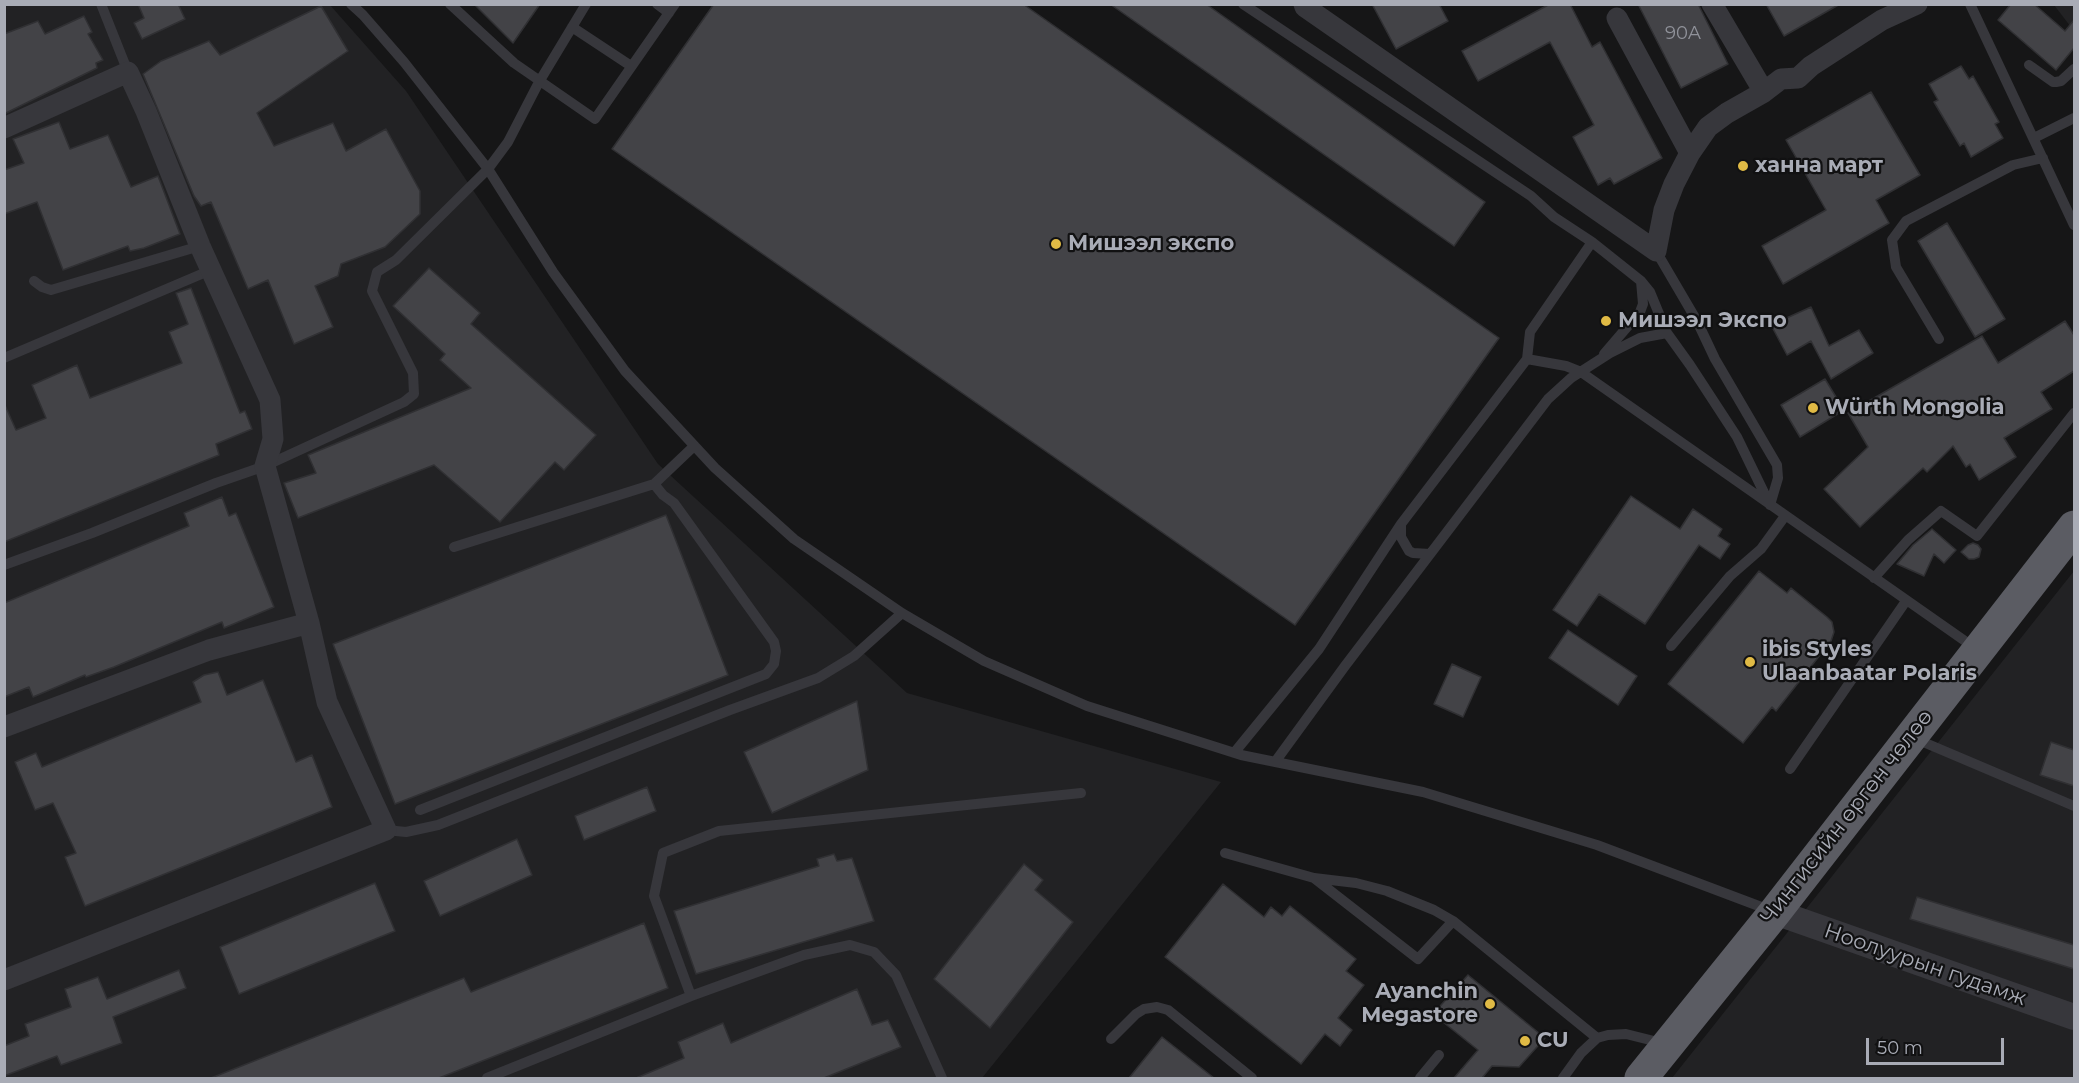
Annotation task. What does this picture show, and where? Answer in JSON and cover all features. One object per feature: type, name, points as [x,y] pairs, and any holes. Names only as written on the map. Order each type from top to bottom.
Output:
[{"type":"highway","name":"Чингисийн өргөн чөлөө","points":[[1641,1078],[1775,912],[2074,527]]},
{"type":"street","points":[[1304,4],[1305,7],[1656,250],[1664,210],[1674,184],[1690,153],[1708,127],[1781,79],[1798,78],[1811,66],[1882,20],[1917,4]]},
{"type":"street","points":[[1712,4],[1764,92]]},
{"type":"street","points":[[1617,18],[1690,153]]},
{"type":"street","points":[[4,128],[128,72],[200,246],[270,400],[273,439],[265,466],[309,622],[327,702],[387,830],[4,980]]},
{"type":"street","points":[[4,727],[209,650],[309,622]]},
{"type":"street","name":"Ноолуурын гудамж","points":[[1775,912],[2074,1017]]},
{"type":"lane","points":[[101,4],[128,72]]},
{"type":"lane","points":[[351,4],[404,62],[489,169],[552,272],[625,371],[716,468],[794,539],[902,613],[984,661],[1087,706],[1234,753],[1423,792],[1597,845],[1775,912]]},
{"type":"lane","points":[[450,4],[514,63],[595,119],[672,9],[657,4]]},
{"type":"lane","points":[[4,565],[265,466],[404,402],[414,394],[413,373],[372,291],[377,272],[396,260],[489,169],[508,142],[539,82],[586,4]]},
{"type":"lane","points":[[1243,4],[1532,196],[1554,217],[1592,242],[1641,281],[1650,292],[1667,333],[1737,437],[1770,505]]},
{"type":"lane","points":[[1970,4],[2074,225]]},
{"type":"lane","points":[[572,27],[631,66]]},
{"type":"lane","points":[[2029,65],[2053,82],[2061,81],[2074,69]]},
{"type":"lane","points":[[2034,138],[2074,118]]},
{"type":"lane","points":[[1939,339],[1896,267],[1892,240],[1906,221],[2013,165],[2043,158]]},
{"type":"lane","points":[[1234,753],[1319,649],[1401,524],[1527,359],[1530,332],[1592,242]]},
{"type":"lane","points":[[34,281],[51,290],[200,246]]},
{"type":"lane","points":[[1656,250],[1692,312],[1715,359],[1777,465],[1778,478],[1770,505]]},
{"type":"lane","points":[[4,358],[211,270]]},
{"type":"lane","points":[[1601,359],[1640,312],[1643,304],[1641,281]]},
{"type":"lane","points":[[1275,762],[1548,399],[1571,378],[1601,359],[1640,338],[1667,333]]},
{"type":"lane","points":[[1527,359],[1566,366],[1581,372],[1977,650]]},
{"type":"lane","points":[[1874,578],[1908,540],[1941,511],[1977,536],[2074,413]]},
{"type":"lane","points":[[454,547],[654,484],[694,446]]},
{"type":"lane","points":[[420,810],[766,674],[774,664],[776,651],[774,642],[674,503],[654,484]]},
{"type":"lane","points":[[1671,646],[1730,576],[1761,549],[1785,516]]},
{"type":"lane","points":[[1401,524],[1401,537],[1409,551],[1430,554]]},
{"type":"lane","points":[[1790,769],[1906,601]]},
{"type":"lane","points":[[387,830],[406,832],[438,825],[818,678],[854,656],[902,613]]},
{"type":"lane","points":[[1910,737],[2074,806]]},
{"type":"lane","points":[[692,996],[654,896],[663,854],[719,831],[1081,794]]},
{"type":"lane","points":[[1225,853],[1314,878],[1356,882],[1387,891],[1434,910],[1453,921],[1597,1038]]},
{"type":"lane","points":[[1314,878],[1418,959],[1453,921]]},
{"type":"lane","points":[[487,1078],[692,996],[804,955],[850,945],[874,952],[896,975],[942,1078]]},
{"type":"lane","points":[[1111,1039],[1136,1014],[1156,1007],[1168,1010],[1252,1078]]},
{"type":"lane","points":[[1563,1078],[1581,1053],[1597,1038],[1626,1034],[1667,1044]]},
{"type":"lane","points":[[1420,1078],[1439,1056]]},
{"type":"shaded area","points":[[5,5],[330,5],[406,91],[658,464],[907,693],[1221,782],[982,1078],[5,1078]]},
{"type":"shaded area","points":[[2054,5],[2074,5],[2074,31]]},
{"type":"shaded area","points":[[2074,571],[2074,1078],[1672,1078]]},
{"type":"building","points":[[138,4],[178,4],[185,19],[142,39],[134,23],[144,18]]},
{"type":"building","points":[[474,4],[540,4],[513,43]]},
{"type":"building","name":"Мишээл экспо","points":[[714,4],[1023,4],[1499,338],[1295,625],[612,149]]},
{"type":"building","points":[[1110,4],[1206,4],[1485,202],[1454,246]]},
{"type":"building","points":[[1372,4],[1439,4],[1448,21],[1396,49]]},
{"type":"building","points":[[1550,4],[1570,4],[1592,47],[1600,42],[1662,158],[1614,184],[1610,178],[1598,185],[1573,137],[1594,125],[1550,42],[1478,81],[1462,51]]},
{"type":"building","points":[[1638,4],[1698,4],[1728,64],[1681,88]]},
{"type":"building","points":[[1766,4],[1840,4],[1784,36]]},
{"type":"building","points":[[2011,4],[2034,4],[2065,31],[2074,20],[2074,48],[2056,70],[1998,20]]},
{"type":"building","points":[[321,6],[348,51],[257,113],[274,146],[333,123],[346,151],[386,129],[420,191],[420,214],[385,247],[341,264],[338,276],[315,286],[333,327],[294,344],[268,280],[248,289],[211,202],[201,206],[194,196],[143,74],[161,61],[209,41],[220,55]]},
{"type":"building","points":[[84,16],[92,32],[88,34],[103,60],[96,63],[97,68],[4,114],[4,34],[38,21],[45,34]]},
{"type":"building","points":[[1961,66],[1969,79],[1973,76],[1999,122],[1995,124],[2003,138],[1971,157],[1964,143],[1960,146],[1934,102],[1938,100],[1929,84]]},
{"type":"building","points":[[1871,92],[1920,175],[1876,200],[1889,223],[1783,284],[1762,246],[1826,210],[1786,140]]},
{"type":"building","points":[[59,122],[70,149],[108,135],[131,187],[158,176],[180,234],[144,248],[130,251],[128,246],[63,270],[37,202],[4,214],[4,170],[24,163],[13,139]]},
{"type":"building","points":[[1947,223],[2005,319],[1975,337],[1918,241]]},
{"type":"building","points":[[429,268],[480,313],[471,324],[596,435],[564,470],[555,462],[500,522],[434,465],[298,518],[284,483],[316,473],[308,455],[471,388],[440,360],[445,354],[393,306]]},
{"type":"building","points":[[191,288],[240,413],[245,411],[252,429],[216,444],[219,455],[4,542],[4,403],[16,430],[46,418],[32,385],[77,365],[90,398],[182,363],[169,332],[188,324],[176,293]]},
{"type":"building","points":[[1811,307],[1829,346],[1859,330],[1873,353],[1831,379],[1811,341],[1787,355],[1771,325]]},
{"type":"building","points":[[2065,321],[2074,335],[2074,371],[2041,392],[2052,409],[2004,438],[2016,457],[1979,480],[1970,464],[1966,467],[1953,446],[1927,472],[1923,468],[1860,527],[1824,489],[1868,447],[1848,413],[1982,336],[1998,363]]},
{"type":"building","name":"Würth Mongolia","points":[[1825,379],[1844,410],[1800,437],[1781,405]]},
{"type":"building","points":[[1631,496],[1680,529],[1693,509],[1722,529],[1718,536],[1730,544],[1720,559],[1699,545],[1645,624],[1599,594],[1577,626],[1553,610]]},
{"type":"building","points":[[222,497],[229,516],[236,513],[274,607],[224,628],[222,622],[114,667],[86,677],[85,675],[33,697],[29,687],[4,697],[4,603],[189,526],[184,513]]},
{"type":"building","points":[[666,515],[728,675],[395,804],[333,644]]},
{"type":"building","points":[[1932,529],[1956,550],[1944,563],[1934,554],[1924,576],[1897,564],[1913,545]]},
{"type":"building","points":[[1973,543],[1981,549],[1979,557],[1969,559],[1961,552]]},
{"type":"building","name":"ibis Styles Ulaanbaatar Polaris","points":[[1759,571],[1787,593],[1791,588],[1827,617],[1832,622],[1834,632],[1831,641],[1776,711],[1772,707],[1743,743],[1668,684]]},
{"type":"building","points":[[1568,630],[1637,676],[1618,705],[1549,658]]},
{"type":"building","points":[[1452,664],[1481,677],[1463,717],[1434,704]]},
{"type":"building","points":[[218,672],[227,695],[263,680],[296,762],[312,755],[332,807],[85,906],[65,857],[76,853],[53,803],[35,810],[15,762],[36,753],[42,767],[201,702],[193,682],[204,675]]},
{"type":"building","points":[[857,701],[868,770],[772,813],[744,752]]},
{"type":"building","points":[[2051,742],[2074,750],[2074,786],[2040,775]]},
{"type":"building","points":[[647,787],[656,811],[584,840],[575,816]]},
{"type":"building","points":[[517,839],[532,875],[440,916],[424,881]]},
{"type":"building","points":[[834,854],[837,861],[852,858],[874,921],[696,974],[674,911],[819,866],[817,859]]},
{"type":"building","points":[[1024,864],[1043,880],[1035,890],[1073,922],[990,1028],[934,979]]},
{"type":"building","points":[[375,883],[395,931],[239,994],[220,947]]},
{"type":"building","points":[[1223,884],[1264,917],[1271,907],[1282,916],[1290,906],[1356,959],[1346,971],[1364,985],[1338,1018],[1352,1030],[1340,1046],[1325,1034],[1301,1064],[1165,957]]},
{"type":"building","points":[[1917,897],[2074,945],[2074,969],[1910,919]]},
{"type":"building","points":[[644,923],[668,988],[439,1078],[211,1078],[464,978],[471,992]]},
{"type":"building","points":[[179,970],[186,988],[113,1017],[122,1043],[61,1065],[57,1056],[4,1076],[4,1046],[29,1036],[25,1024],[71,1007],[65,989],[98,977],[107,999]]},
{"type":"building","points":[[1468,975],[1545,1038],[1519,1067],[1492,1066],[1482,1078],[1454,1078],[1478,1050],[1433,1014]]},
{"type":"building","points":[[857,989],[872,1025],[888,1020],[901,1047],[824,1078],[636,1078],[684,1058],[678,1042],[723,1023],[731,1043]]},
{"type":"building","points":[[1162,1037],[1214,1078],[1129,1078]]},
{"type":"place","name":"ханна март","points":[[1743,166]]},
{"type":"place","name":"Мишээл экспо","points":[[1056,244]]},
{"type":"place","name":"Мишээл Экспо","points":[[1606,321]]},
{"type":"place","name":"Würth Mongolia","points":[[1813,408]]},
{"type":"place","name":"ibis Styles Ulaanbaatar Polaris","points":[[1750,662]]},
{"type":"place","name":"Ayanchin Megastore","points":[[1490,1004]]},
{"type":"place","name":"CU","points":[[1525,1041]]}]
